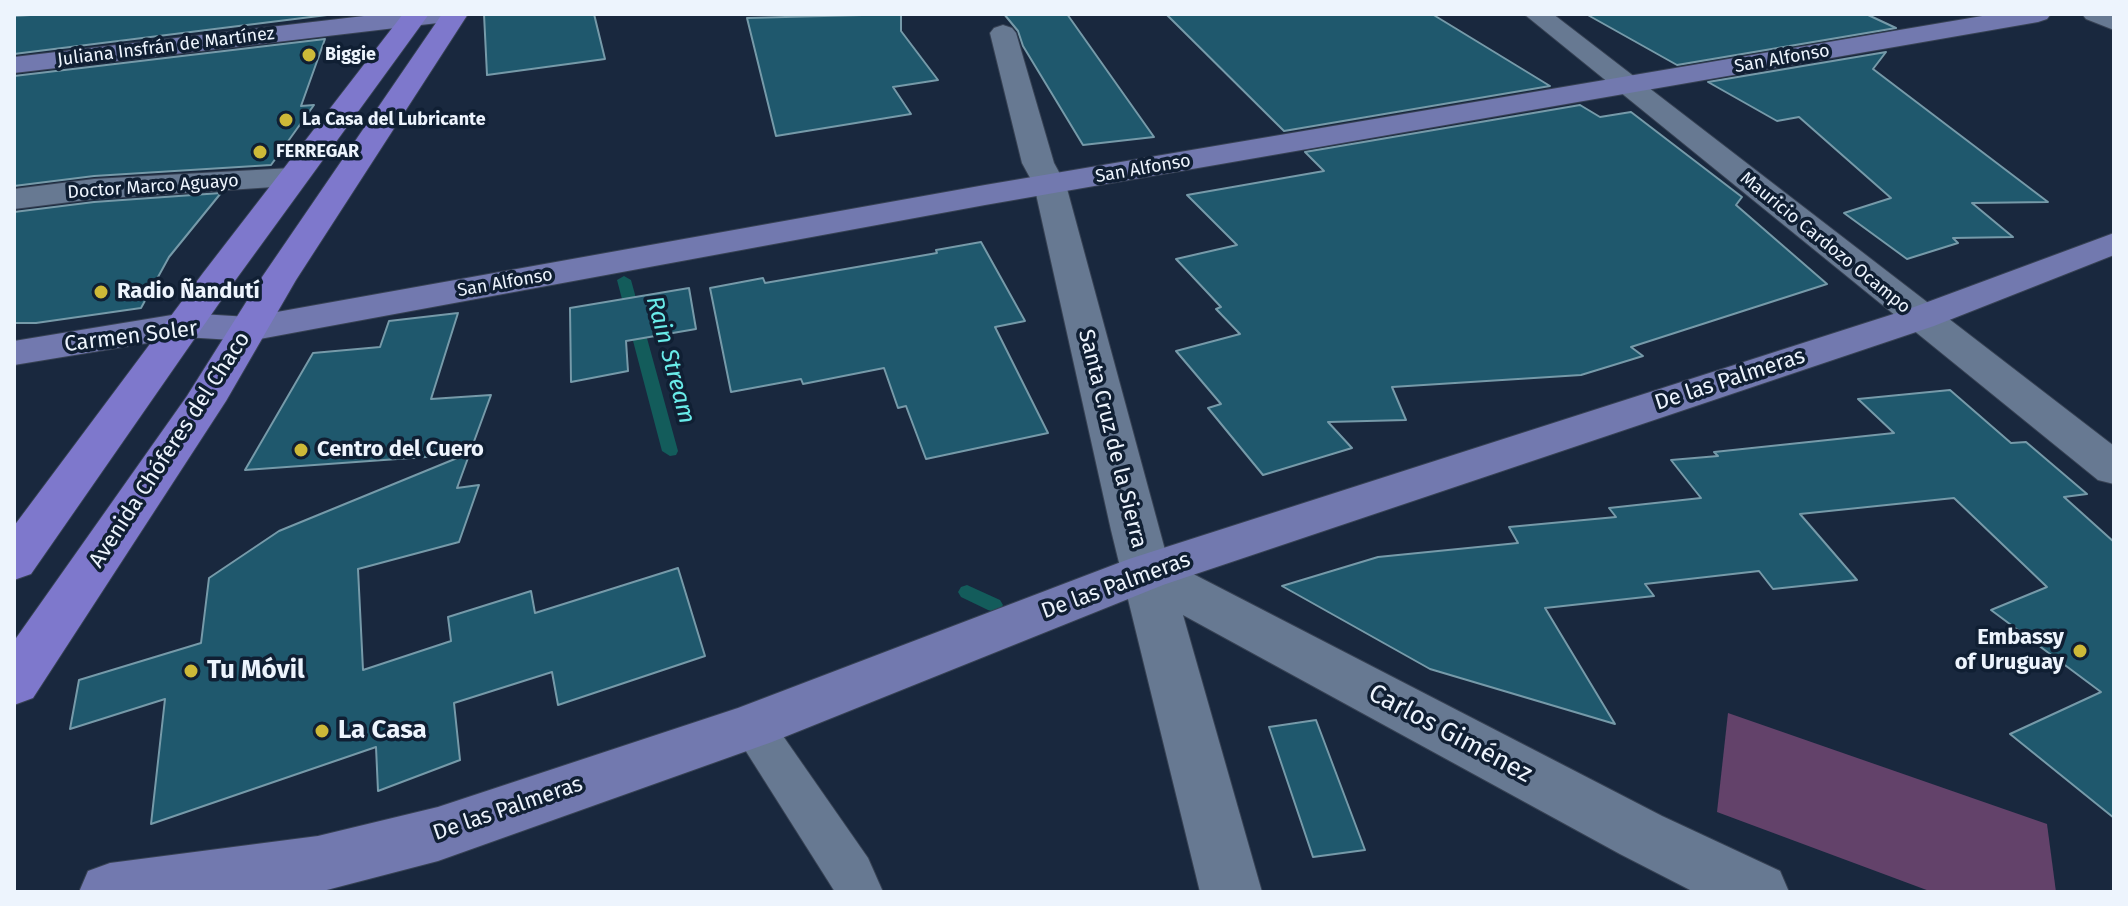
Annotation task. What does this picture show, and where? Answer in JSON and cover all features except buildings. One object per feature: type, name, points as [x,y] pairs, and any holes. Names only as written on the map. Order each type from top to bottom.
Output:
[{"type":"main road","name":"Avenida Chóferes del Chaco","points":[[14,683],[205,401],[286,267],[455,14]]},
{"type":"main road","points":[[14,562],[184,325],[414,16]]},
{"type":"street","name":"Juliana Insfrán de Martínez","points":[[14,65],[446,14]]},
{"type":"street","name":"Mauricio Cardozo Ocampo","points":[[1537,14],[2114,469]]},
{"type":"street","name":"San Alfonso","points":[[249,329],[1050,185],[2038,14]]},
{"type":"street","points":[[2095,14],[2114,22]]},
{"type":"street","name":"Santa Cruz de la Sierra","points":[[1003,33],[1038,163],[1050,185],[1146,572],[1231,892]]},
{"type":"street","name":"Doctor Marco Aguayo","points":[[14,199],[94,189],[292,178]]},
{"type":"street","name":"De las Palmeras","points":[[110,892],[318,864],[438,834],[752,726],[1146,572],[1920,318],[2114,243]]},
{"type":"street","name":"Carmen Soler","points":[[14,353],[184,325],[249,329]]},
{"type":"street","name":"Carlos Giménez","points":[[1146,572],[1627,828],[1758,892]]},
{"type":"lane","points":[[752,726],[831,844],[859,892]]},
{"type":"shaded area","points":[[1728,713],[2047,824],[2056,892],[1932,892],[1717,812]]},
{"type":"waterway","name":"Rain Stream","points":[[624,280],[670,451]]},
{"type":"waterway","points":[[967,592],[994,605]]},
{"type":"place","name":"Biggie","points":[[309,55]]},
{"type":"place","name":"La Casa del Lubricante","points":[[286,120]]},
{"type":"place","name":"FERREGAR","points":[[260,152]]},
{"type":"place","name":"Radio Ñandutí","points":[[101,292]]},
{"type":"place","name":"Centro del Cuero","points":[[301,450]]},
{"type":"place","name":"Embassy of Uruguay","points":[[2080,651]]},
{"type":"place","name":"Tu Móvil","points":[[191,671]]},
{"type":"place","name":"La Casa","points":[[322,731]]}]
